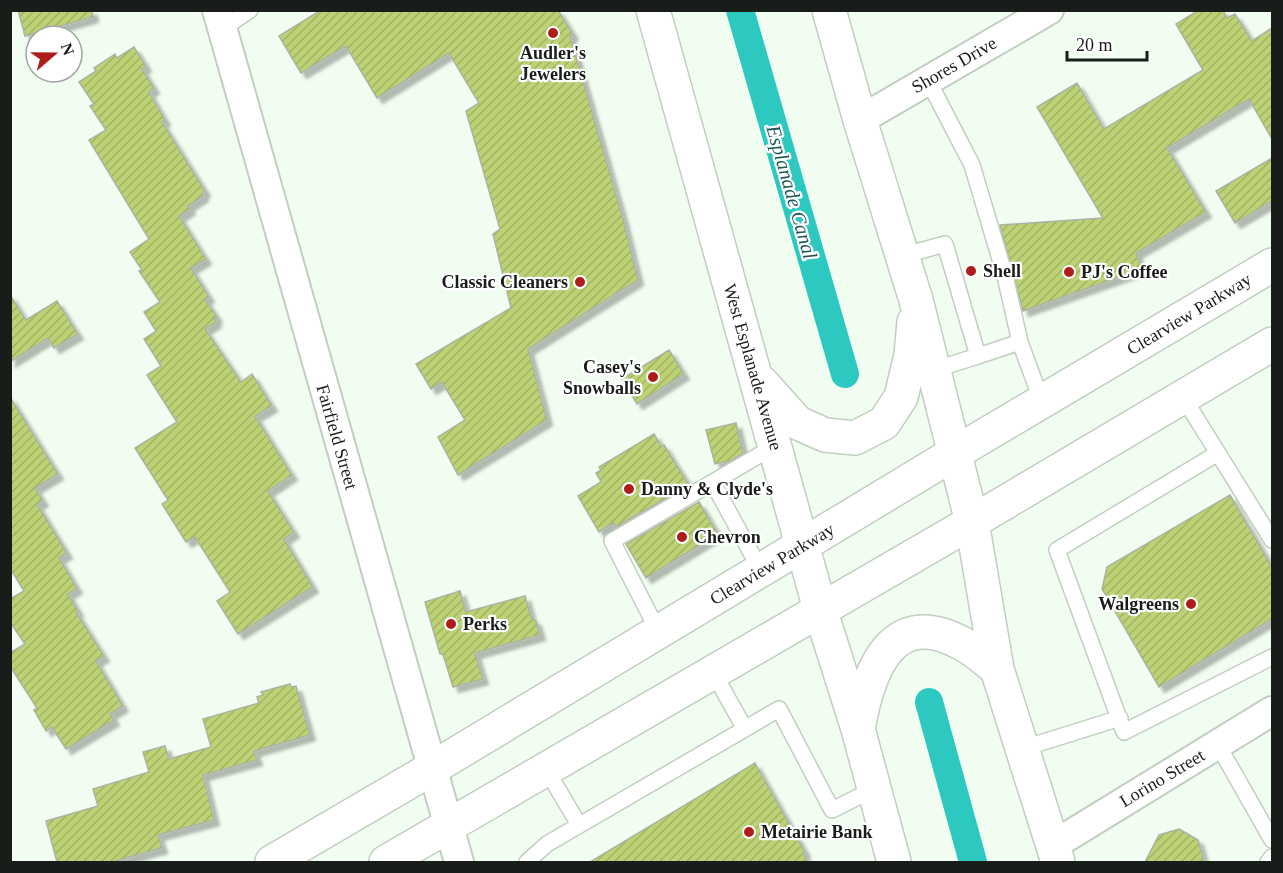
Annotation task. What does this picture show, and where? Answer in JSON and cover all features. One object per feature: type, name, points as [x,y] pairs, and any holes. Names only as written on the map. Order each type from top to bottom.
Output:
[{"type":"main road","name":"West Esplanade Avenue","points":[[653,10],[820,609],[858,729],[894,862]]},
{"type":"main road","points":[[829,10],[860,120],[916,300],[972,522],[997,669],[1055,854]]},
{"type":"main road","name":"Clearview Parkway","points":[[272,862],[1272,265]]},
{"type":"main road","points":[[756,377],[798,423],[825,435],[855,438],[884,423],[901,397],[911,355],[916,300]]},
{"type":"main road","points":[[386,862],[972,522],[1272,344]]},
{"type":"main road","points":[[858,729],[864,698],[874,668],[890,645],[915,633],[937,633],[964,644],[997,669]]},
{"type":"street","name":"Shores Drive","points":[[860,120],[1049,10]]},
{"type":"street","name":"Fairfield Street","points":[[219,20],[459,862]]},
{"type":"street","name":"Lorino Street","points":[[1055,854],[1272,711]]},
{"type":"lane","points":[[219,20],[250,10]]},
{"type":"lane","points":[[928,80],[972,165],[1005,276],[1020,342],[1042,402]]},
{"type":"lane","points":[[902,256],[945,244],[978,356]]},
{"type":"lane","points":[[933,370],[1020,342]]},
{"type":"lane","points":[[1183,397],[1272,540]]},
{"type":"lane","points":[[658,633],[612,542],[775,446]]},
{"type":"lane","points":[[1218,453],[1057,550],[1124,732],[1272,657]]},
{"type":"lane","points":[[713,483],[761,571]]},
{"type":"lane","points":[[713,672],[745,729]]},
{"type":"lane","points":[[527,862],[547,844],[779,709],[832,810],[874,789]]},
{"type":"lane","points":[[1022,749],[1120,718]]},
{"type":"lane","points":[[1218,745],[1272,840]]},
{"type":"lane","points":[[546,769],[579,825]]},
{"type":"lane","points":[[1268,862],[1272,857]]},
{"type":"building","points":[[18,10],[92,10],[93,17],[68,24],[24,24],[24,32]]},
{"type":"building","points":[[321,10],[558,10],[573,34],[570,36],[623,219],[638,280],[528,349],[547,420],[458,475],[438,437],[465,420],[442,382],[431,389],[416,364],[511,308],[493,234],[500,229],[466,111],[479,103],[449,53],[377,98],[346,46],[301,73],[279,36]]},
{"type":"building","points":[[1199,10],[1223,10],[1227,18],[1235,14],[1252,41],[1272,28],[1272,139],[1249,99],[1167,148],[1206,212],[1136,253],[1142,269],[1023,311],[1000,225],[1103,218],[1037,107],[1077,83],[1104,129],[1203,70],[1176,24]]},
{"type":"building","points":[[134,47],[146,66],[142,69],[154,88],[149,92],[165,120],[162,122],[205,191],[203,196],[188,206],[190,209],[179,216],[206,259],[191,268],[209,297],[205,299],[217,317],[214,319],[216,322],[205,329],[241,382],[252,374],[272,406],[255,416],[292,475],[268,491],[294,532],[284,539],[313,587],[238,634],[217,601],[230,592],[195,537],[186,542],[162,504],[168,500],[135,448],[177,422],[147,375],[161,366],[144,339],[156,331],[144,312],[160,302],[139,271],[142,270],[130,252],[149,239],[89,140],[106,130],[90,106],[94,104],[80,84],[84,84],[84,79],[96,71],[94,68],[115,54],[117,58]]},
{"type":"building","points":[[1272,158],[1272,201],[1235,223],[1216,191]]},
{"type":"building","points":[[10,295],[26,320],[57,301],[78,334],[54,348],[48,338],[10,362]]},
{"type":"building","name":"Casey's Snowballs","points":[[669,350],[684,374],[637,404],[622,379]]},
{"type":"building","points":[[10,397],[58,474],[35,488],[43,501],[37,504],[67,553],[59,558],[77,588],[68,594],[78,611],[76,612],[104,656],[96,661],[123,706],[110,714],[114,720],[66,749],[52,727],[46,731],[34,710],[37,708],[10,666],[10,653],[25,644],[10,622],[10,599],[24,591],[10,568]]},
{"type":"building","points":[[736,423],[743,453],[731,461],[715,464],[706,430]]},
{"type":"building","name":"Danny & Clyde's","points":[[654,434],[661,446],[664,445],[689,485],[616,527],[613,523],[599,532],[578,496],[601,482],[596,473],[601,470],[599,467]]},
{"type":"building","name":"Walgreens","points":[[1230,495],[1272,567],[1272,619],[1159,687],[1102,589],[1107,567]]},
{"type":"building","points":[[699,502],[718,534],[646,578],[626,544]]},
{"type":"building","points":[[460,591],[466,612],[525,596],[531,617],[536,621],[540,635],[475,653],[483,679],[453,687],[443,654],[440,654],[425,602]]},
{"type":"building","points":[[290,684],[291,687],[296,686],[310,735],[254,751],[257,760],[203,775],[214,820],[158,835],[162,848],[112,862],[57,862],[46,821],[98,806],[93,789],[149,772],[143,752],[165,746],[169,759],[211,747],[203,719],[259,703],[257,697],[263,695],[261,692]]},
{"type":"building","points":[[755,763],[805,852],[803,853],[808,862],[590,862]]},
{"type":"building","points":[[1179,829],[1198,840],[1204,862],[1145,862],[1159,835]]},
{"type":"waterway","name":"Esplanade Canal","points":[[740,10],[845,374]]},
{"type":"waterway","name":"Esplanade Canal","points":[[929,702],[973,862]]},
{"type":"place","name":"Audler's Jewelers","points":[[553,33]]},
{"type":"place","name":"Shell","points":[[971,271]]},
{"type":"place","name":"PJ's Coffee","points":[[1069,272]]},
{"type":"place","name":"Classic Cleaners","points":[[580,282]]},
{"type":"place","name":"Casey's Snowballs","points":[[653,377]]},
{"type":"place","name":"Danny & Clyde's","points":[[629,489]]},
{"type":"place","name":"Chevron","points":[[682,537]]},
{"type":"place","name":"Walgreens","points":[[1191,604]]},
{"type":"place","name":"Perks","points":[[451,624]]},
{"type":"place","name":"Metairie Bank","points":[[749,832]]}]
